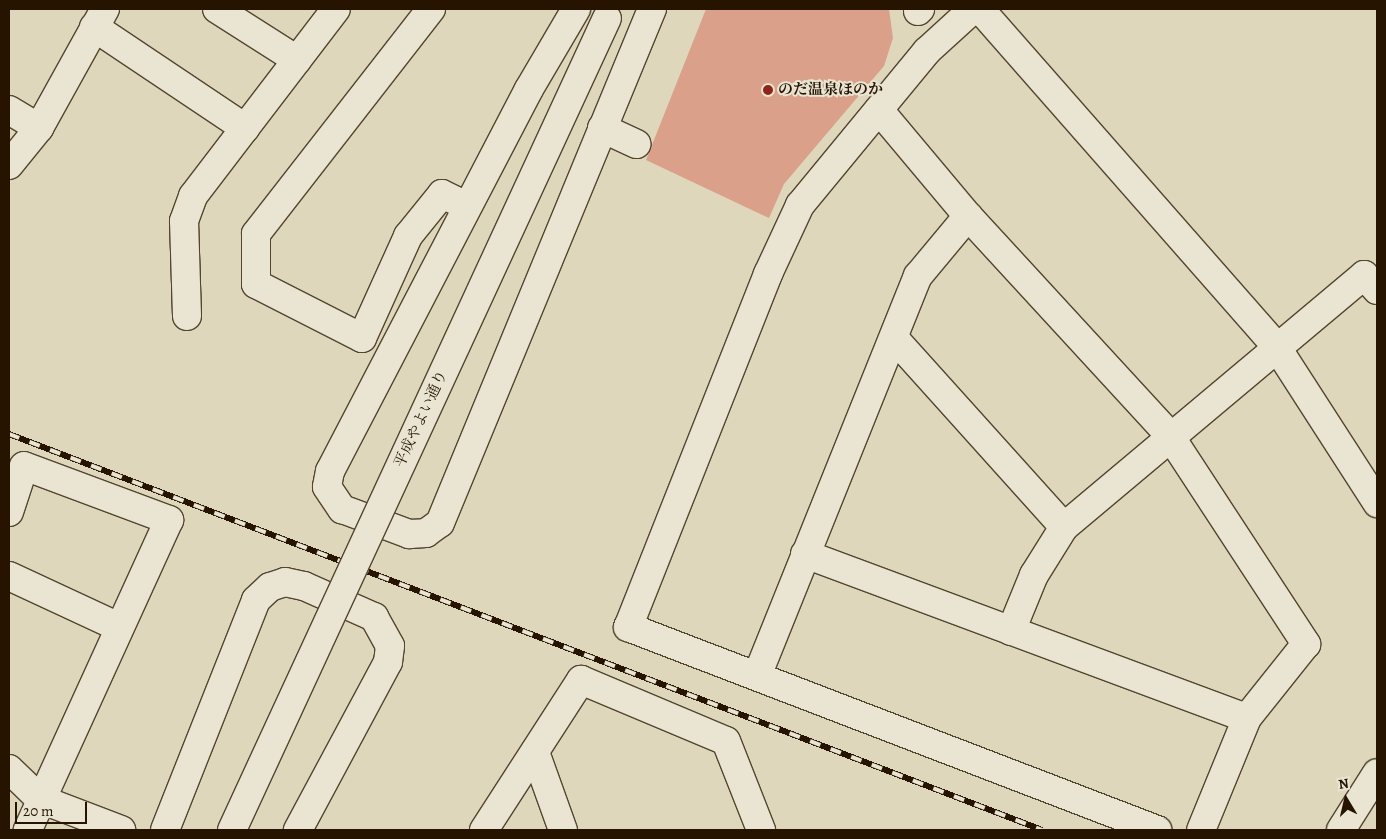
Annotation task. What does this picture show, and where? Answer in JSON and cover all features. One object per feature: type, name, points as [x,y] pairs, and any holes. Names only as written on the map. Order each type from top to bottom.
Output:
[{"type":"street","points":[[218,9],[297,60]]},
{"type":"street","points":[[187,316],[184,221],[193,196],[336,9]]},
{"type":"street","points":[[431,9],[256,234],[256,284],[362,338],[408,236],[442,194],[467,206]]},
{"type":"street","points":[[576,9],[467,206],[330,471],[327,487],[342,509],[409,534],[426,533],[440,523],[652,9]]},
{"type":"street","points":[[973,9],[927,51],[800,206],[768,274],[628,627],[1157,830]]},
{"type":"street","points":[[980,9],[1276,346],[1377,503]]},
{"type":"street","name":"平成やよい通り","points":[[232,830],[609,13]]},
{"type":"street","points":[[9,165],[39,128],[99,18],[245,128]]},
{"type":"street","points":[[9,110],[39,128]]},
{"type":"street","points":[[879,110],[968,216],[1170,436],[1306,644],[1247,718],[1201,830]]},
{"type":"street","points":[[602,128],[636,144]]},
{"type":"street","points":[[757,676],[918,276],[968,216]]},
{"type":"street","points":[[1011,631],[1034,575],[1064,527],[1276,346],[1364,275],[1377,290]]},
{"type":"street","points":[[894,338],[1064,527]]},
{"type":"street","points":[[9,512],[24,466],[169,520],[40,799],[28,830]]},
{"type":"street","points":[[805,554],[1247,718]]},
{"type":"street","points":[[9,576],[119,627]]},
{"type":"street","points":[[165,830],[256,600],[270,587],[285,582],[304,586],[374,617],[390,646],[388,662],[298,830]]},
{"type":"street","points":[[484,830],[581,680],[726,741],[761,830]]},
{"type":"street","points":[[535,752],[563,830]]},
{"type":"street","points":[[9,769],[40,799],[121,830]]},
{"type":"street","points":[[1341,830],[1377,773]]},
{"type":"building","name":"のだ温泉ほのか","points":[[706,9],[889,9],[893,38],[884,66],[784,184],[769,218],[646,160]]},
{"type":"railway","points":[[9,434],[1042,830]]},
{"type":"place","name":"のだ温泉ほのか","points":[[768,90]]}]
